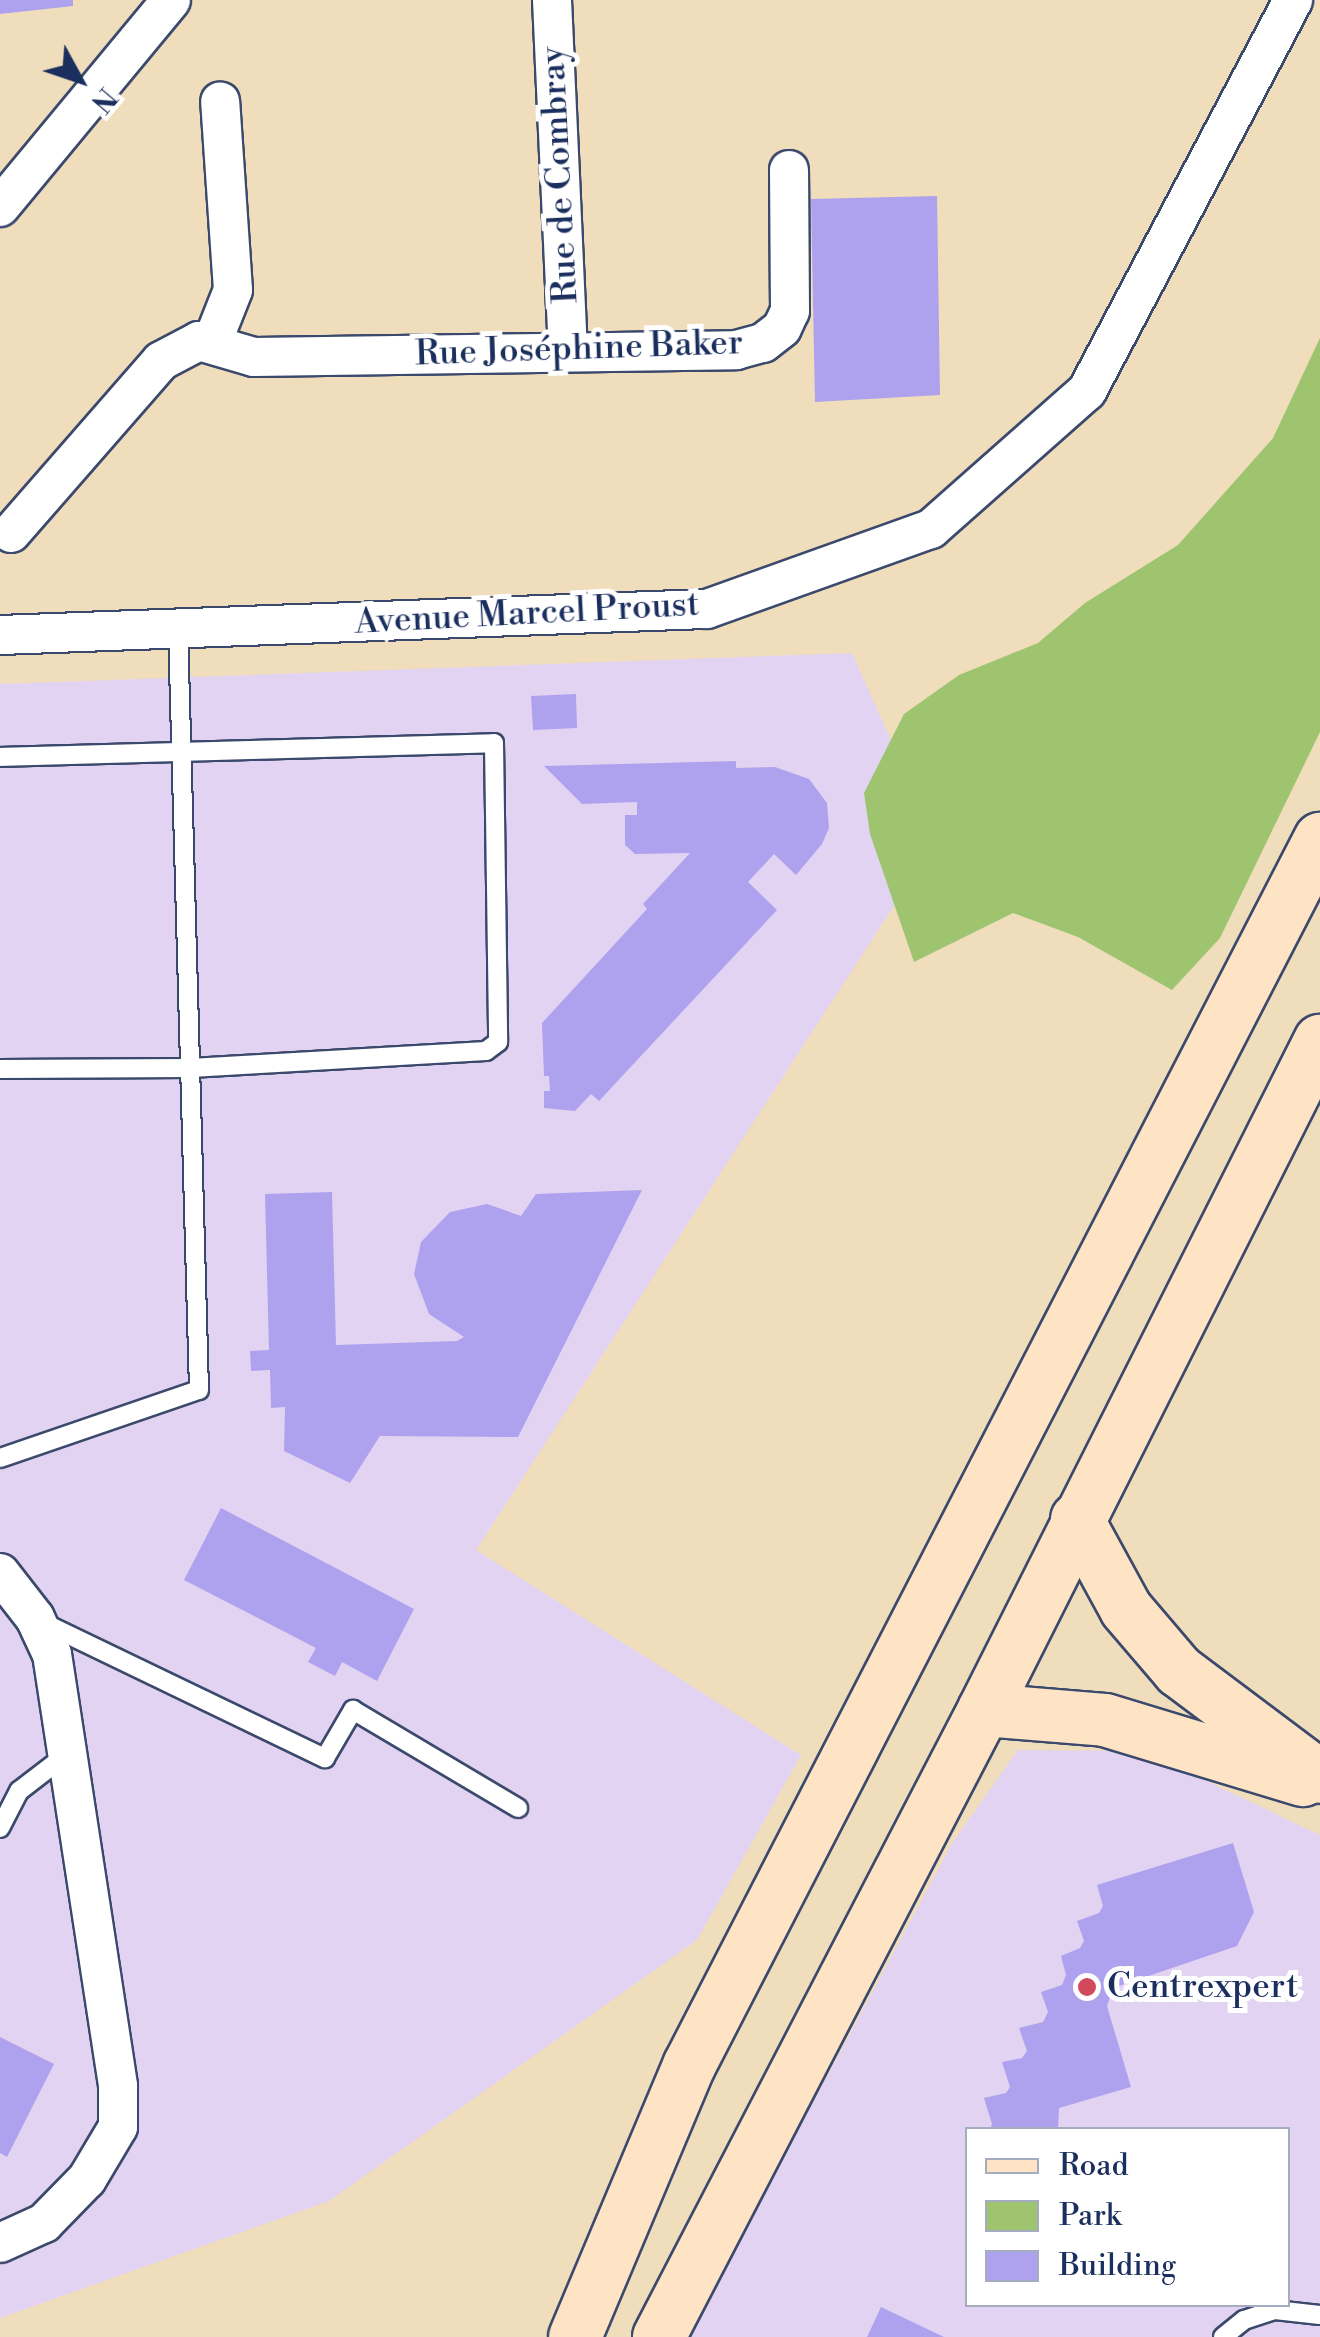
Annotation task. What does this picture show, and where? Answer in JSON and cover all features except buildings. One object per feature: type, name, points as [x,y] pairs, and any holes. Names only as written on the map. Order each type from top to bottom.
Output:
[{"type":"main road","points":[[575,2337],[689,2066],[1320,839]]},
{"type":"main road","points":[[660,2337],[984,1710],[1076,1519],[1320,1041]]},
{"type":"main road","points":[[1076,1519],[1126,1609],[1178,1671],[1320,1777]]},
{"type":"main road","points":[[984,1710],[1105,1720],[1320,1785]]},
{"type":"street","points":[[0,208],[171,0]]},
{"type":"street","name":"Rue de Combray","points":[[552,0],[568,350]]},
{"type":"street","name":"Avenue Marcel Proust","points":[[0,634],[707,609],[931,529],[1087,392],[1293,0]]},
{"type":"street","points":[[11,533],[161,361],[199,341],[212,343],[233,290],[220,102]]},
{"type":"street","name":"Rue Joséphine Baker","points":[[212,343],[254,356],[736,350],[763,343],[782,328],[790,311],[789,170]]},
{"type":"street","points":[[0,1572],[34,1618],[52,1654],[118,2086],[118,2128],[88,2180],[44,2223],[0,2242]]},
{"type":"lane","points":[[0,1458],[199,1390],[178,628]]},
{"type":"lane","points":[[0,757],[494,744],[498,1042],[486,1052],[190,1068],[0,1069]]},
{"type":"lane","points":[[34,1618],[325,1758],[353,1710],[518,1808]]},
{"type":"lane","points":[[0,1828],[20,1791],[67,1754]]},
{"type":"lane","points":[[1223,2337],[1244,2320],[1275,2310],[1320,2315]]},
{"type":"shaded area","points":[[852,653],[936,841],[476,1550],[801,1755],[697,1940],[329,2201],[0,2318],[0,684]]},
{"type":"shaded area","points":[[1018,1750],[1144,1751],[1320,1835],[1320,2337],[687,2337],[953,1842]]},
{"type":"green space","points":[[1320,338],[1320,732],[1220,938],[1172,990],[1078,937],[1013,913],[914,962],[870,834],[864,793],[904,714],[959,675],[1038,643],[1085,603],[1178,545],[1273,438]]},
{"type":"place","name":"Centrexpert","points":[[1087,1987]]}]
